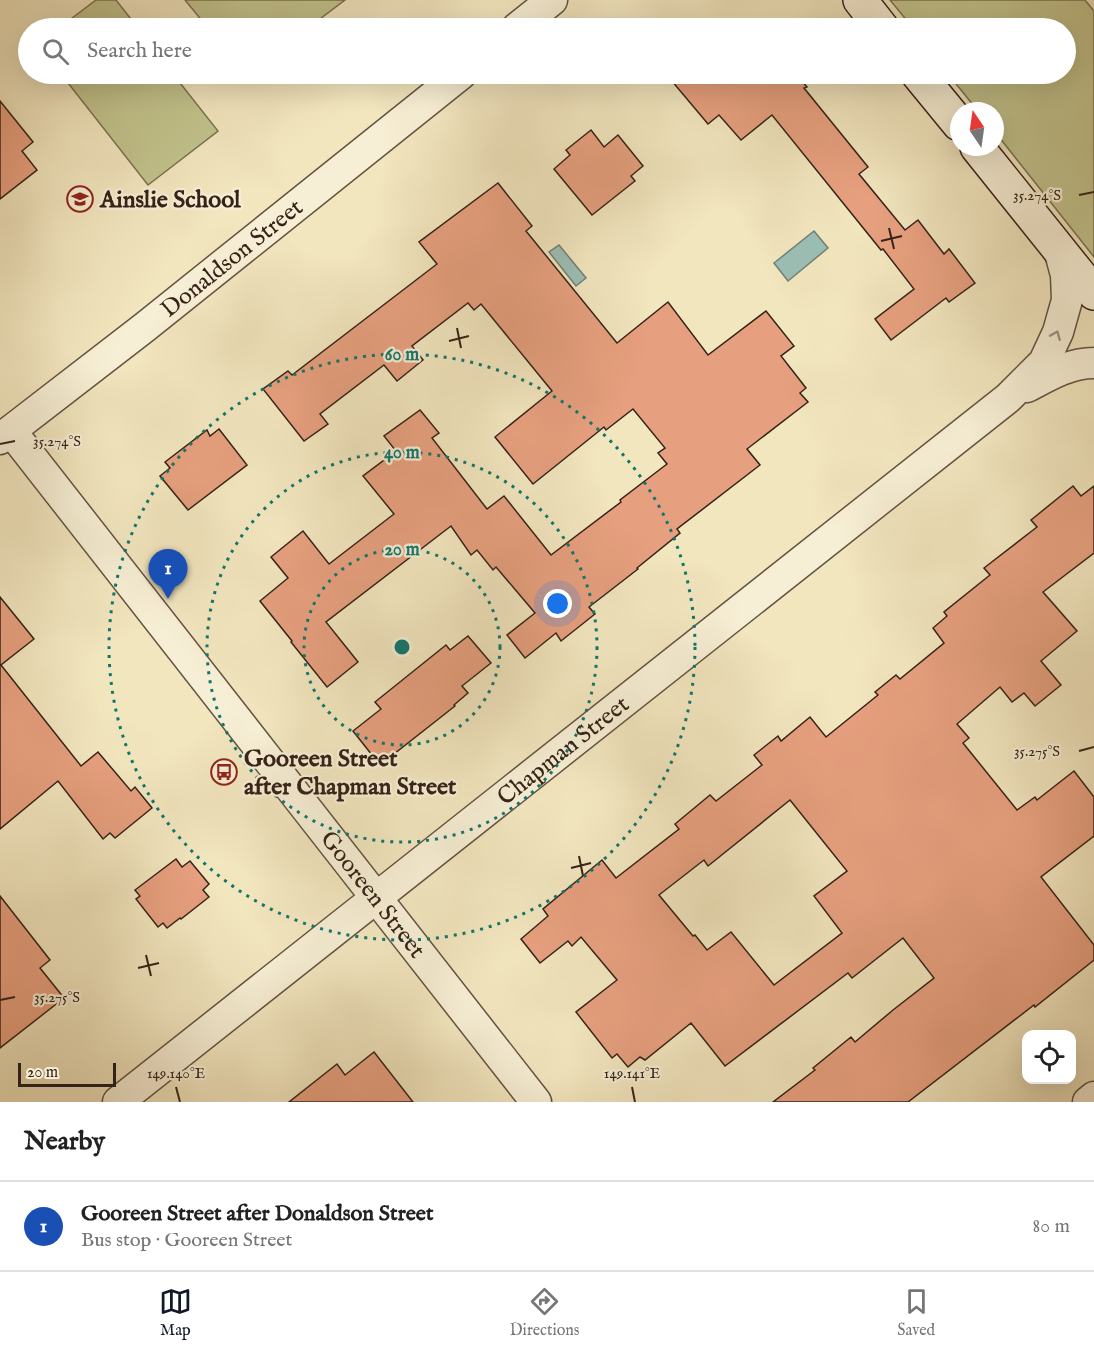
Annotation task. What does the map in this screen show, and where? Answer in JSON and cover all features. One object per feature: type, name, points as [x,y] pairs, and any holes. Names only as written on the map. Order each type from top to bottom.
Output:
[{"type":"main road","points":[[860,0],[874,18]]},
{"type":"main road","points":[[926,84],[950,113]]},
{"type":"main road","points":[[984,156],[1094,293]]},
{"type":"street","points":[[530,18],[552,0]]},
{"type":"street","name":"Donaldson Street","points":[[6,435],[449,84]]},
{"type":"street","name":"Chapman Street","points":[[118,1102],[1008,398],[1044,362],[1058,332],[1067,300],[1066,275],[1059,249]]},
{"type":"street","name":"Chapman Street","points":[[1008,398],[1052,373],[1082,363],[1094,363]]},
{"type":"street","name":"Gooreen Street","points":[[6,435],[376,897],[536,1102]]},
{"type":"street","points":[[1088,1102],[1094,1097]]},
{"type":"green space","points":[[96,0],[116,0],[130,18],[72,18]]},
{"type":"green space","points":[[185,0],[345,0],[321,18],[200,18]]},
{"type":"green space","points":[[890,0],[1085,0],[1094,11],[1094,257],[1004,143],[1004,102],[971,102],[956,84],[1076,84],[1076,18],[905,18]]},
{"type":"green space","points":[[69,84],[181,84],[218,131],[148,185]]},
{"type":"water","points":[[814,231],[828,248],[788,281],[774,263]]},
{"type":"water","points":[[559,245],[586,278],[576,286],[549,252]]},
{"type":"building","points":[[674,84],[804,84],[807,87],[804,88],[868,167],[859,174],[905,230],[918,220],[944,254],[949,249],[975,283],[949,302],[946,298],[891,340],[875,319],[914,289],[772,115],[741,140],[719,115],[708,124]]},
{"type":"building","points":[[0,101],[33,142],[22,151],[37,170],[0,199]]},
{"type":"building","points":[[591,130],[604,147],[618,135],[643,166],[631,176],[635,181],[592,215],[554,169],[570,155],[566,150]]},
{"type":"building","points":[[498,183],[532,226],[526,231],[617,343],[668,302],[708,355],[766,311],[794,346],[781,356],[806,388],[800,393],[808,402],[747,449],[760,465],[677,529],[680,533],[589,607],[595,614],[561,641],[556,633],[525,658],[507,635],[535,613],[496,567],[493,570],[477,550],[471,555],[451,526],[326,622],[358,662],[327,687],[260,601],[288,578],[271,557],[303,531],[329,564],[394,514],[363,476],[396,451],[384,436],[420,410],[439,433],[432,438],[487,509],[504,496],[551,555],[667,464],[658,453],[665,448],[633,409],[606,430],[604,427],[533,484],[495,437],[552,391],[481,304],[474,310],[468,303],[412,346],[423,360],[397,381],[384,365],[320,414],[328,424],[304,441],[263,389],[288,371],[292,375],[437,264],[419,242]]},
{"type":"building","points":[[219,429],[247,465],[188,510],[160,476],[170,468],[165,462],[207,430],[210,436]]},
{"type":"building","points":[[1073,486],[1081,496],[1094,486],[1094,553],[1043,592],[1077,631],[1041,661],[1061,685],[1035,706],[1024,693],[1012,702],[1000,687],[957,724],[969,738],[963,743],[1017,810],[1035,797],[1037,800],[1074,771],[1094,797],[1094,836],[1041,877],[1094,945],[1094,960],[908,1102],[773,1102],[815,1070],[813,1068],[851,1037],[855,1042],[934,978],[903,938],[852,978],[848,973],[725,1066],[691,1023],[645,1060],[640,1057],[628,1067],[617,1054],[612,1058],[576,1012],[617,980],[581,937],[572,946],[568,941],[540,963],[521,939],[548,916],[543,909],[602,860],[616,878],[679,829],[675,824],[710,795],[716,801],[762,765],[754,755],[778,736],[781,741],[810,717],[826,737],[878,695],[875,692],[896,675],[900,679],[944,643],[933,628],[947,616],[944,612],[990,575],[984,568],[1037,527],[1031,520]],"holes":[[[790,800],[847,871],[814,896],[842,933],[774,985],[731,932],[707,950],[659,895],[704,860],[708,866]]]},
{"type":"building","points":[[0,597],[34,639],[1,665],[81,766],[98,752],[131,791],[135,787],[152,808],[115,838],[110,833],[103,839],[58,781],[0,829]]},
{"type":"building","points":[[468,636],[491,663],[462,686],[468,693],[455,706],[380,765],[353,731],[381,709],[375,702],[446,645],[450,650]]},
{"type":"building","points":[[176,859],[182,867],[190,861],[209,884],[203,890],[209,897],[167,928],[163,923],[158,927],[136,899],[140,896],[135,890]]},
{"type":"building","points":[[0,896],[50,960],[40,968],[64,998],[0,1048]]},
{"type":"building","points":[[374,1052],[413,1102],[289,1102],[337,1064],[345,1075]]},
{"type":"place","name":"Ainslie School","points":[[80,199]]},
{"type":"place","name":"Gooreen Street after Donaldson Street","points":[[168,599]]},
{"type":"place","name":"Gooreen Street after Chapman Street","points":[[224,772]]}]
